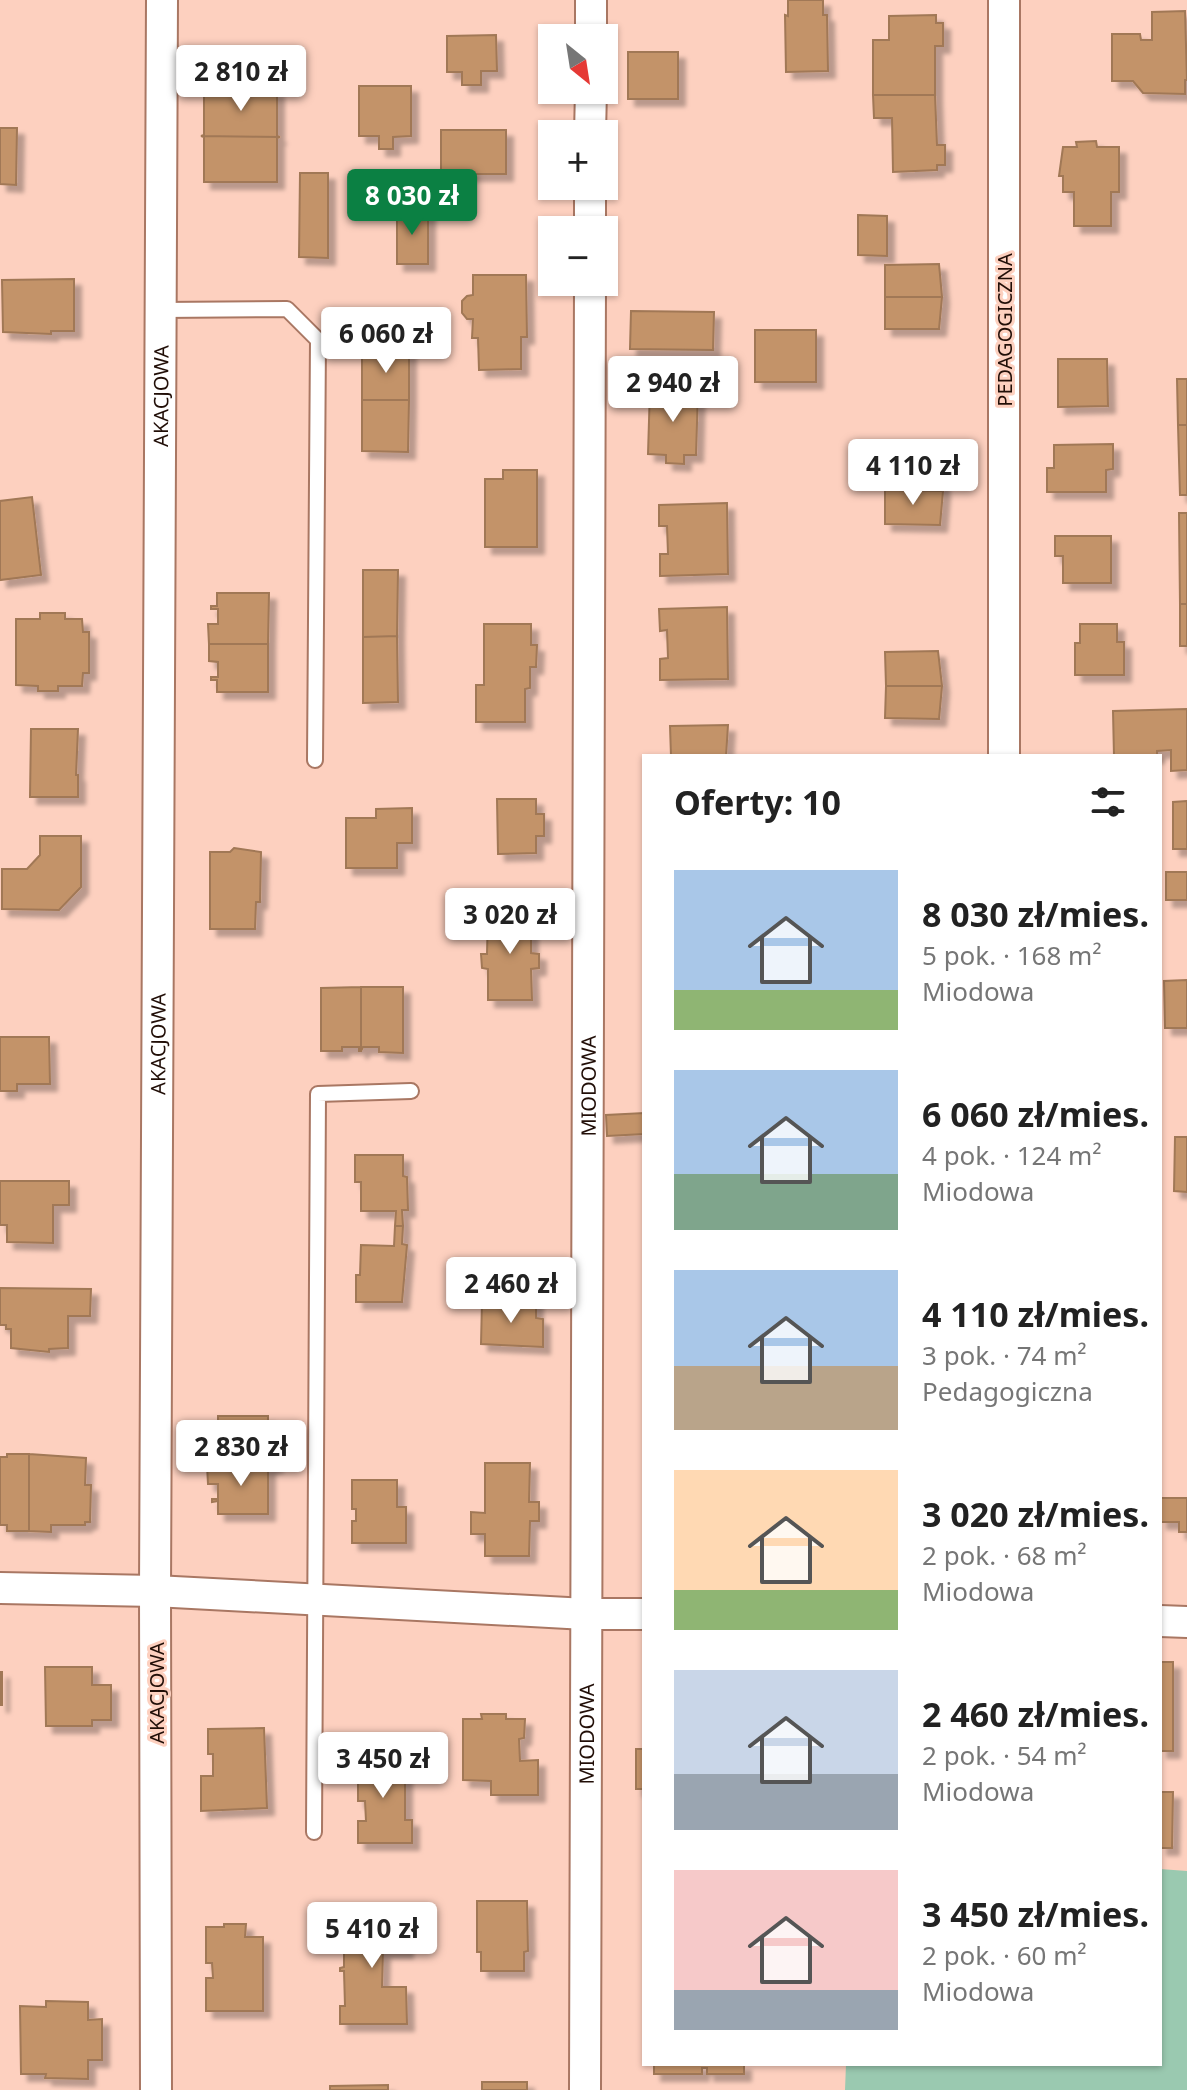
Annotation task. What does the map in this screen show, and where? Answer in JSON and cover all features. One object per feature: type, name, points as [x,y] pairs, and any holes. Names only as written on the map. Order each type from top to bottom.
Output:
[{"type":"street","name":"AKACJOWA","points":[[156,2090],[155,1591],[162,0]]},
{"type":"street","points":[[591,0],[591,24]]},
{"type":"street","name":"PEDAGOGICZNA","points":[[1004,0],[1004,754]]},
{"type":"street","name":"MIODOWA","points":[[585,2090],[590,296]]},
{"type":"street","points":[[0,1588],[155,1591],[586,1614],[642,1614]]},
{"type":"street","points":[[1162,1621],[1187,1622]]},
{"type":"lane","points":[[161,310],[287,309],[318,340],[315,760]]},
{"type":"lane","points":[[314,1832],[318,1094],[411,1091]]},
{"type":"green space","points":[[1162,1869],[1187,1871],[1187,2090],[845,2090],[846,2066],[1162,2066]]},
{"type":"building","points":[[788,0],[823,0],[823,15],[827,15],[828,71],[786,72],[785,15],[788,16]]},
{"type":"building","points":[[1185,11],[1185,94],[1143,93],[1133,81],[1112,81],[1112,34],[1140,34],[1141,40],[1152,40],[1152,12]]},
{"type":"building","points":[[936,15],[936,23],[943,23],[943,46],[935,46],[935,95],[873,95],[873,40],[889,40],[889,16]]},
{"type":"building","points":[[496,35],[497,71],[481,71],[481,85],[462,85],[462,72],[447,72],[447,36]]},
{"type":"building","points":[[628,52],[678,52],[678,99],[628,99]]},
{"type":"building","points":[[359,86],[411,86],[411,136],[393,137],[393,149],[379,149],[379,136],[359,136]]},
{"type":"building","points":[[204,90],[277,90],[277,136],[280,137],[201,136],[204,135]]},
{"type":"building","points":[[873,95],[935,95],[937,145],[945,145],[945,165],[937,165],[937,170],[893,172],[892,118],[874,118]]},
{"type":"building","points":[[0,128],[17,128],[16,185],[0,184]]},
{"type":"building","points":[[441,130],[506,130],[506,174],[441,174]]},
{"type":"building","points":[[201,136],[280,137],[277,138],[277,182],[204,182],[204,137]]},
{"type":"building","points":[[1096,141],[1097,147],[1119,147],[1119,192],[1111,192],[1111,226],[1074,226],[1074,192],[1063,192],[1063,176],[1059,176],[1063,147],[1077,147],[1076,142]]},
{"type":"building","points":[[300,173],[328,173],[328,258],[299,257]]},
{"type":"building","points":[[397,210],[428,211],[428,264],[397,264]]},
{"type":"building","points":[[858,215],[887,216],[887,256],[858,255]]},
{"type":"building","points":[[939,264],[942,297],[885,297],[885,265]]},
{"type":"building","points":[[473,275],[526,275],[527,337],[521,337],[521,369],[479,370],[478,338],[472,338],[473,319],[467,319],[462,313],[462,301],[473,295]]},
{"type":"building","points":[[74,279],[74,331],[51,331],[51,334],[3,332],[2,280]]},
{"type":"building","points":[[885,297],[942,297],[939,329],[885,329]]},
{"type":"building","points":[[631,311],[714,312],[713,350],[630,349]]},
{"type":"building","points":[[755,330],[816,330],[816,382],[755,382]]},
{"type":"building","points":[[362,350],[409,350],[409,400],[362,400]]},
{"type":"building","points":[[1058,359],[1107,359],[1108,406],[1058,407]]},
{"type":"building","points":[[1177,379],[1187,379],[1187,425],[1178,425]]},
{"type":"building","points":[[650,388],[698,390],[696,455],[684,455],[684,464],[666,463],[666,455],[648,454]]},
{"type":"building","points":[[362,400],[409,400],[408,452],[362,451]]},
{"type":"building","points":[[1178,425],[1187,425],[1187,495],[1180,495]]},
{"type":"building","points":[[1113,444],[1113,469],[1106,470],[1106,492],[1047,492],[1047,468],[1054,468],[1054,445]]},
{"type":"building","points":[[885,457],[940,457],[943,491],[885,490]]},
{"type":"building","points":[[503,470],[537,470],[537,547],[485,547],[485,479],[503,479]]},
{"type":"building","points":[[885,490],[943,491],[940,525],[885,524]]},
{"type":"building","points":[[32,497],[41,575],[0,580],[0,501]]},
{"type":"building","points":[[727,503],[728,574],[660,576],[660,554],[668,554],[667,526],[659,526],[659,505]]},
{"type":"building","points":[[1179,513],[1187,513],[1187,604],[1180,604]]},
{"type":"building","points":[[1055,536],[1111,536],[1111,583],[1063,583],[1063,556],[1055,556]]},
{"type":"building","points":[[363,570],[398,570],[397,636],[363,637]]},
{"type":"building","points":[[217,593],[269,593],[268,644],[209,644],[208,624],[218,624],[218,609],[211,609],[211,606],[217,606]]},
{"type":"building","points":[[1180,604],[1187,604],[1187,646],[1180,646]]},
{"type":"building","points":[[727,607],[728,679],[660,680],[660,659],[668,658],[667,630],[660,631],[659,609]]},
{"type":"building","points":[[40,613],[65,613],[65,619],[82,619],[83,632],[89,632],[89,673],[83,673],[82,686],[58,686],[58,691],[38,691],[38,686],[16,685],[16,619],[40,619]]},
{"type":"building","points":[[484,624],[531,624],[531,645],[537,645],[536,667],[530,667],[530,688],[525,689],[525,722],[476,722],[476,685],[484,685]]},
{"type":"building","points":[[1080,624],[1117,624],[1117,642],[1124,642],[1124,675],[1075,675],[1075,643],[1080,643]]},
{"type":"building","points":[[397,636],[398,702],[363,703],[363,637]]},
{"type":"building","points":[[209,644],[268,644],[268,692],[217,692],[217,680],[211,680],[211,677],[218,677],[218,662],[209,661]]},
{"type":"building","points":[[938,651],[942,686],[886,686],[885,652]]},
{"type":"building","points":[[886,686],[942,686],[939,719],[885,718]]},
{"type":"building","points":[[1187,709],[1187,770],[1171,771],[1171,750],[1157,751],[1157,754],[1114,754],[1113,711]]},
{"type":"building","points":[[728,725],[726,754],[671,754],[670,726]]},
{"type":"building","points":[[31,729],[78,729],[78,797],[30,797]]},
{"type":"building","points":[[497,799],[536,799],[536,814],[544,814],[544,836],[536,836],[536,853],[498,854]]},
{"type":"building","points":[[1187,801],[1187,849],[1173,849],[1173,802]]},
{"type":"building","points":[[412,808],[412,843],[397,843],[397,868],[346,868],[346,818],[376,818],[376,809]]},
{"type":"building","points":[[40,836],[81,836],[81,887],[59,910],[2,909],[2,869],[27,869],[40,855]]},
{"type":"building","points":[[234,848],[261,852],[260,902],[256,902],[255,929],[210,929],[210,852],[230,852]]},
{"type":"building","points":[[1166,872],[1187,872],[1187,900],[1166,900]]},
{"type":"building","points":[[488,912],[531,912],[531,953],[539,954],[539,968],[531,969],[532,1000],[488,1000],[488,969],[482,968],[481,954],[487,954]]},
{"type":"building","points":[[1187,980],[1187,1028],[1165,1028],[1164,981]]},
{"type":"building","points":[[361,987],[403,987],[403,1053],[379,1052],[379,1047],[363,1047],[361,1051]]},
{"type":"building","points":[[361,987],[361,1051],[359,1047],[342,1047],[342,1051],[321,1051],[321,988]]},
{"type":"building","points":[[0,1037],[49,1037],[50,1084],[17,1084],[17,1091],[0,1091]]},
{"type":"building","points":[[642,1113],[642,1134],[607,1136],[606,1115]]},
{"type":"building","points":[[1175,1137],[1187,1137],[1187,1192],[1174,1191]]},
{"type":"building","points":[[355,1155],[403,1155],[408,1210],[402,1210],[403,1226],[395,1226],[396,1211],[361,1211],[361,1182],[355,1182]]},
{"type":"building","points":[[0,1181],[69,1181],[69,1205],[53,1205],[53,1243],[7,1242],[7,1225],[0,1225]]},
{"type":"building","points":[[395,1226],[403,1226],[402,1244],[407,1245],[402,1302],[356,1302],[361,1245],[394,1246]]},
{"type":"building","points":[[482,1258],[543,1262],[543,1289],[536,1289],[536,1304],[482,1301]]},
{"type":"building","points":[[0,1288],[91,1289],[90,1316],[68,1316],[68,1348],[49,1349],[49,1352],[11,1348],[11,1329],[0,1325]]},
{"type":"building","points":[[482,1301],[536,1304],[536,1318],[543,1319],[543,1347],[481,1344]]},
{"type":"building","points":[[218,1416],[268,1416],[268,1462],[277,1465],[207,1465],[208,1445],[218,1445],[218,1431],[212,1431],[212,1428],[218,1428]]},
{"type":"building","points":[[7,1454],[29,1454],[29,1531],[7,1531],[7,1525],[0,1525],[0,1457],[7,1457]]},
{"type":"building","points":[[29,1454],[86,1458],[85,1485],[91,1485],[90,1522],[85,1522],[85,1525],[51,1525],[51,1532],[29,1531]]},
{"type":"building","points":[[485,1463],[530,1463],[529,1502],[539,1502],[539,1521],[530,1521],[529,1556],[485,1556],[485,1534],[471,1534],[471,1512],[485,1513]]},
{"type":"building","points":[[207,1465],[277,1465],[268,1467],[268,1514],[218,1514],[218,1501],[212,1502],[212,1499],[218,1499],[218,1484],[208,1484]]},
{"type":"building","points":[[352,1480],[397,1480],[397,1507],[406,1507],[406,1543],[352,1543],[352,1521],[356,1521],[356,1509],[352,1509]]},
{"type":"building","points":[[1162,1498],[1187,1498],[1187,1532],[1179,1532],[1179,1522],[1162,1522]]},
{"type":"building","points":[[1162,1662],[1173,1662],[1173,1751],[1162,1751]]},
{"type":"building","points":[[45,1667],[92,1667],[92,1685],[111,1685],[111,1720],[92,1720],[92,1726],[46,1726]]},
{"type":"building","points":[[2,1672],[2,1705],[0,1705]]},
{"type":"building","points":[[481,1714],[506,1714],[506,1719],[525,1719],[524,1738],[519,1739],[520,1761],[538,1760],[538,1795],[491,1795],[491,1781],[463,1780],[463,1719],[482,1719]]},
{"type":"building","points":[[264,1728],[267,1808],[201,1811],[201,1776],[213,1776],[213,1754],[208,1754],[208,1729]]},
{"type":"building","points":[[636,1749],[642,1749],[642,1789],[636,1789]]},
{"type":"building","points":[[358,1756],[405,1756],[405,1820],[412,1820],[412,1843],[358,1843],[358,1821],[366,1821],[365,1801],[358,1801]]},
{"type":"building","points":[[1162,1792],[1173,1792],[1172,1848],[1162,1848]]},
{"type":"building","points":[[477,1901],[527,1901],[528,1951],[524,1952],[524,1971],[481,1971],[481,1952],[477,1952]]},
{"type":"building","points":[[340,1915],[406,1915],[406,1951],[383,1951],[382,1987],[406,1987],[407,2024],[340,2024],[340,2006],[345,2006],[344,1971],[340,1971],[344,1967],[344,1932],[340,1932]]},
{"type":"building","points":[[224,1924],[246,1924],[245,1937],[263,1937],[263,2011],[206,2011],[206,1978],[213,1978],[212,1963],[206,1963],[206,1927],[224,1927]]},
{"type":"building","points":[[46,2001],[88,2002],[88,2020],[102,2019],[102,2060],[88,2060],[88,2079],[21,2074],[20,2006],[46,2007]]},
{"type":"building","points":[[654,2066],[744,2066],[744,2074],[707,2074],[707,2068],[702,2068],[702,2074],[654,2074]]},
{"type":"building","points":[[482,2082],[527,2082],[527,2090],[482,2090]]},
{"type":"building","points":[[388,2085],[388,2090],[330,2090],[330,2086]]}]
